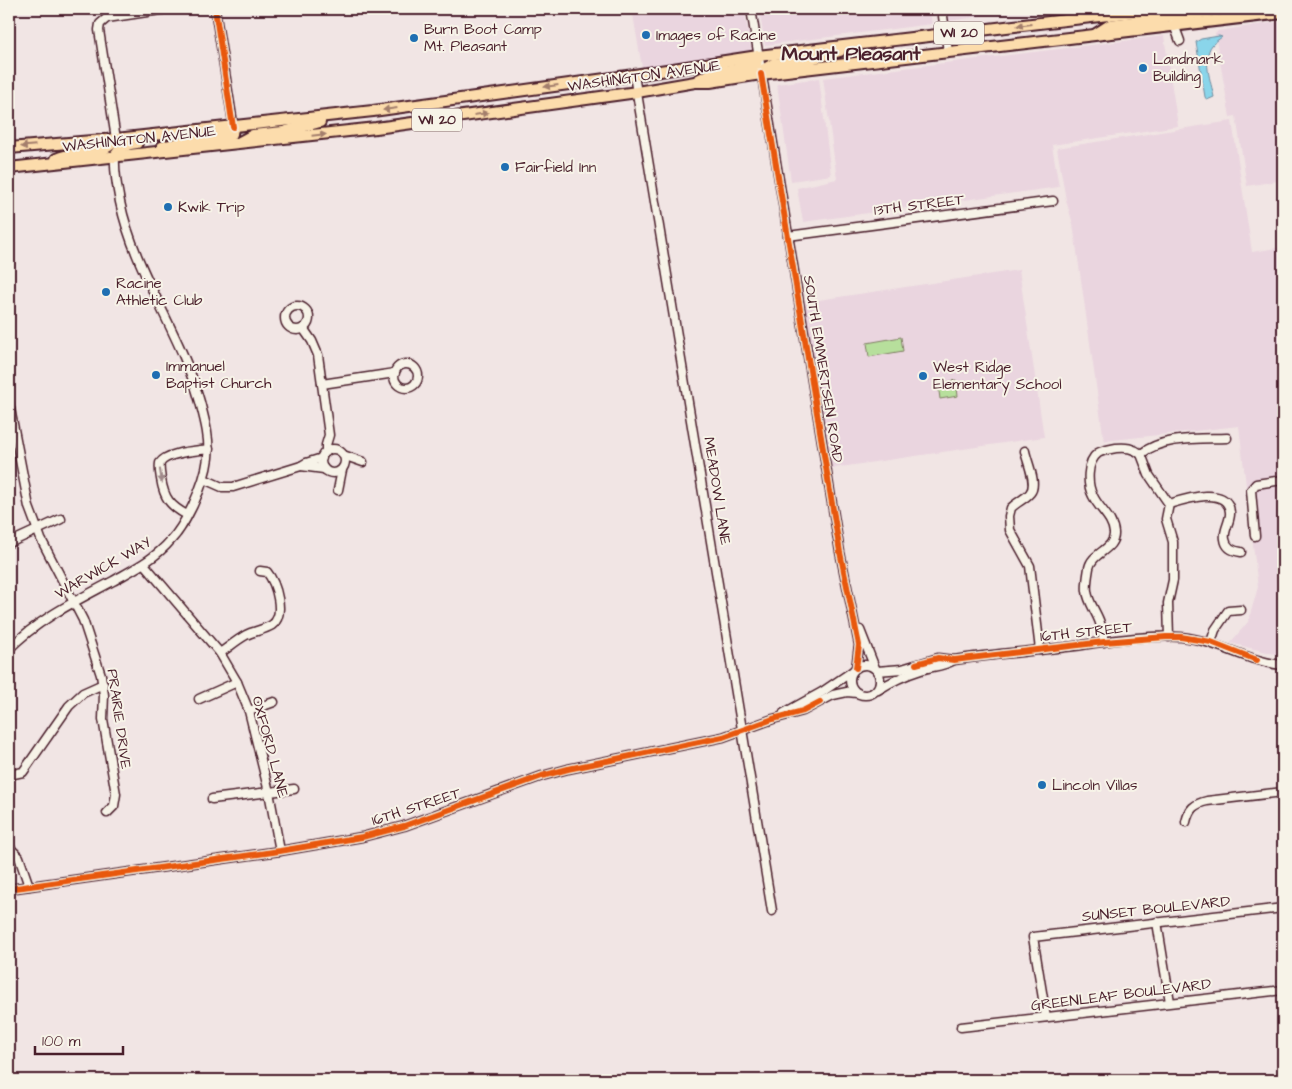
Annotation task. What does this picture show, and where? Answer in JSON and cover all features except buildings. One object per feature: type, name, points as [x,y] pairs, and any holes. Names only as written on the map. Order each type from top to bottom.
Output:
[{"type":"main road","name":"WASHINGTON AVENUE","points":[[9,148],[116,139],[347,114],[758,56],[1160,9]]},
{"type":"main road","points":[[1176,16],[1231,9]]},
{"type":"main road","name":"WASHINGTON AVENUE","points":[[9,168],[376,128],[637,92],[695,82],[710,82],[761,74],[1095,35],[1176,16],[1283,13]]},
{"type":"main road","points":[[761,74],[764,69],[773,64],[819,58],[859,44]]},
{"type":"main road","points":[[695,82],[712,73],[753,66],[756,64],[758,56]]},
{"type":"main road","points":[[236,144],[253,134],[292,130],[347,114]]},
{"type":"main road","points":[[145,154],[178,143],[226,136],[232,134],[234,127]]},
{"type":"main road","points":[[115,157],[117,152],[127,144],[171,139],[182,132]]},
{"type":"main road","points":[[44,164],[62,156],[98,152],[106,149],[116,139]]},
{"type":"street","points":[[116,139],[100,30],[102,22],[107,18],[167,9]]},
{"type":"street","points":[[214,9],[236,144]]},
{"type":"street","name":"SOUTH EMMERTSEN ROAD","points":[[751,9],[840,552],[859,645],[855,670]]},
{"type":"street","points":[[942,9],[948,52]]},
{"type":"street","points":[[1176,16],[1180,41]]},
{"type":"street","name":"MEADOW LANE","points":[[634,75],[772,911]]},
{"type":"street","name":"WARWICK WAY","points":[[9,650],[40,622],[144,564],[167,545],[188,515],[204,479],[209,449],[206,425],[192,378],[136,253],[127,227],[118,191],[114,167],[115,157]]},
{"type":"street","name":"13TH STREET","points":[[788,236],[1053,201]]},
{"type":"street","points":[[303,328],[312,341],[318,355],[329,435],[324,455],[327,471],[338,490],[345,462],[334,440],[329,435]]},
{"type":"street","points":[[322,384],[395,373]]},
{"type":"street","name":"PRAIRIE DRIVE","points":[[9,403],[25,491],[37,529],[87,629],[103,684],[104,719],[116,794],[114,806],[107,812]]},
{"type":"street","points":[[1141,454],[1153,447],[1168,443],[1196,439],[1227,438]]},
{"type":"street","points":[[1104,642],[1100,623],[1087,592],[1089,569],[1092,560],[1113,542],[1114,532],[1110,520],[1091,491],[1090,467],[1097,454],[1105,450],[1127,447],[1141,454],[1150,475],[1169,504],[1166,519],[1173,542],[1174,580],[1168,603],[1169,637]]},
{"type":"street","points":[[188,515],[173,507],[166,498],[162,488],[160,463],[162,459],[169,455],[209,449]]},
{"type":"street","points":[[1025,451],[1028,466],[1033,475],[1033,487],[1030,493],[1011,508],[1008,524],[1030,566],[1040,650]]},
{"type":"street","points":[[204,479],[222,487],[234,487],[301,466],[324,455],[340,452],[363,462],[343,468],[335,473],[301,466]]},
{"type":"street","points":[[1255,536],[1250,490],[1256,484],[1283,480]]},
{"type":"street","points":[[1169,504],[1191,497],[1216,496],[1223,499],[1229,505],[1230,514],[1224,538],[1226,544],[1230,549],[1241,552]]},
{"type":"street","points":[[9,543],[61,519]]},
{"type":"street","name":"OXFORD LANE","points":[[144,564],[220,653],[237,682],[249,711],[270,792],[280,851]]},
{"type":"street","points":[[220,653],[247,635],[272,625],[279,615],[278,599],[272,578],[267,572],[260,571]]},
{"type":"street","points":[[1211,642],[1215,630],[1228,611],[1240,610]]},
{"type":"street","name":"SOUTH EMMERTSEN ROAD","points":[[852,612],[876,670]]},
{"type":"street","name":"16TH STREET","points":[[773,719],[866,665],[876,670],[902,669],[938,658],[954,660],[1104,642],[1169,637],[1211,642],[1252,658],[1283,664]]},
{"type":"street","name":"16TH STREET","points":[[9,889],[280,851],[362,837],[399,828],[542,776],[742,731],[773,719],[803,711],[833,695],[847,692],[866,696],[901,677],[923,669],[944,666],[954,660]]},
{"type":"street","points":[[855,670],[850,680],[853,690],[857,693]]},
{"type":"street","points":[[876,670],[880,682],[877,690]]},
{"type":"street","points":[[198,698],[237,682]]},
{"type":"street","points":[[9,775],[23,772],[69,706],[83,693],[103,684]]},
{"type":"street","points":[[249,711],[274,702]]},
{"type":"street","points":[[212,799],[294,789]]},
{"type":"street","points":[[1186,822],[1188,813],[1197,804],[1207,801],[1283,792]]},
{"type":"street","points":[[9,847],[19,857],[28,886]]},
{"type":"street","name":"SUNSET BOULEVARD","points":[[1046,1017],[1033,937],[1283,908]]},
{"type":"street","points":[[1157,922],[1170,1002]]},
{"type":"street","name":"GREENLEAF BOULEVARD","points":[[961,1027],[1283,990]]},
{"type":"shaded area","points":[[632,9],[744,9],[751,48],[758,56],[643,73]]},
{"type":"shaded area","points":[[759,9],[929,9],[932,24],[765,45]]},
{"type":"shaded area","points":[[948,9],[1010,9],[1003,13],[949,21]]},
{"type":"shaded area","points":[[1283,21],[1283,180],[1247,186],[1236,116],[1230,117],[1215,34],[1218,31]]},
{"type":"shaded area","points":[[1164,36],[1178,126],[1052,145],[1059,187],[803,222],[797,188],[837,179],[823,78]]},
{"type":"shaded area","points":[[819,78],[831,175],[791,181],[777,84]]},
{"type":"shaded area","points":[[1232,121],[1252,252],[1283,247],[1283,656],[1230,643],[1248,622],[1258,587],[1239,426],[1104,441],[1073,224],[1066,200],[1057,148]]},
{"type":"shaded area","name":"West Ridge Elementary School","points":[[1019,270],[1044,437],[827,469],[799,303]]},
{"type":"green space","points":[[901,337],[903,351],[869,357],[867,343]]},
{"type":"green space","points":[[956,380],[958,396],[940,399],[938,384]]},
{"type":"water","points":[[1222,37],[1209,50],[1207,63],[1214,97],[1207,100],[1196,42],[1201,39]]},
{"type":"cycle path","points":[[215,9],[233,127]]},
{"type":"cycle path","points":[[761,74],[840,552],[859,645],[856,668]]},
{"type":"cycle path","points":[[916,664],[938,658],[954,660],[1104,642],[1166,637],[1181,637],[1211,642],[1257,660]]},
{"type":"cycle path","points":[[9,889],[280,851],[362,837],[404,826],[542,776],[723,737],[773,719],[803,711],[820,702]]},
{"type":"place","name":"Images of Racine","points":[[646,35]]},
{"type":"place","name":"Burn Boot Camp Mt. Pleasant","points":[[414,38]]},
{"type":"place","name":"Landmark Building","points":[[1143,68]]},
{"type":"place","name":"Fairfield Inn","points":[[505,167]]},
{"type":"place","name":"Kwik Trip","points":[[168,207]]},
{"type":"place","name":"Racine Athletic Club","points":[[106,292]]},
{"type":"place","name":"Immanuel Baptist Church","points":[[156,375]]},
{"type":"place","name":"West Ridge Elementary School","points":[[923,376]]},
{"type":"place","name":"Lincoln Villas","points":[[1042,785]]},
{"type":"district","name":"Mount Pleasant","points":[[851,54]]}]
